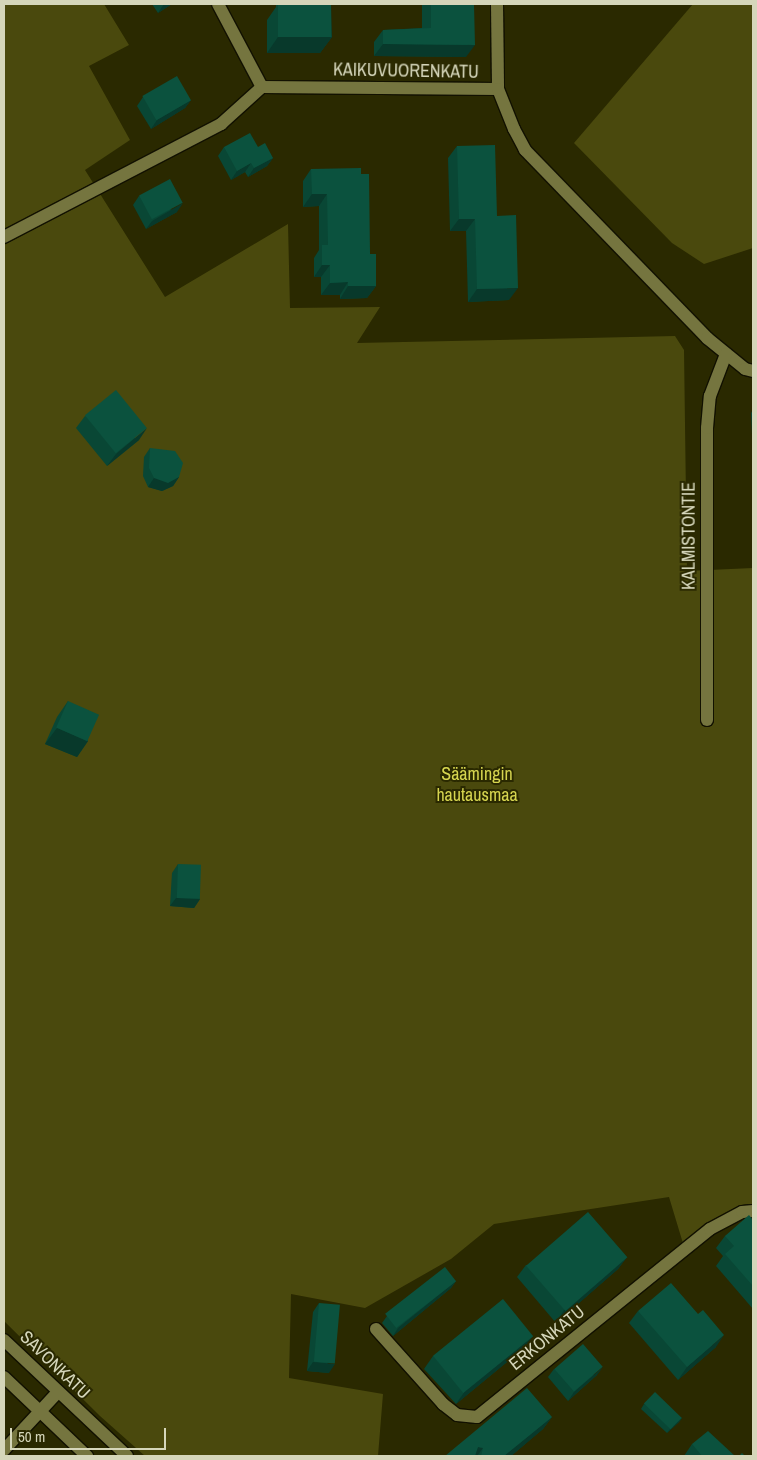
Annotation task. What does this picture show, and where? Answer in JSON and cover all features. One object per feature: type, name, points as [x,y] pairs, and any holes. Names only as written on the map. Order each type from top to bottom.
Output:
[{"type":"street","points":[[4,238],[221,124],[262,87],[218,4]]},
{"type":"street","points":[[497,4],[498,89]]},
{"type":"street","name":"KAIKUVUORENKATU","points":[[262,87],[498,89],[514,129],[525,150],[707,338],[745,369],[753,371]]},
{"type":"street","name":"KALMISTONTIE","points":[[707,720],[707,428],[710,396],[726,354]]},
{"type":"street","name":"ERKONKATU","points":[[376,1329],[443,1404],[457,1415],[477,1417],[710,1229],[742,1212],[753,1211]]},
{"type":"street","name":"SAVONKATU","points":[[4,1340],[58,1393],[127,1456]]},
{"type":"street","points":[[4,1376],[87,1456]]},
{"type":"street","points":[[4,1450],[58,1393]]},
{"type":"green space","name":"Säämingin hautausmaa","points":[[4,4],[104,4],[129,45],[89,66],[130,140],[85,170],[165,297],[288,224],[290,308],[380,307],[357,343],[675,336],[684,350],[687,571],[753,568],[753,1211],[685,1250],[669,1197],[494,1224],[451,1259],[365,1308],[291,1294],[289,1378],[383,1394],[378,1456],[145,1456],[100,1416],[4,1321]]},
{"type":"green space","points":[[693,4],[753,4],[753,248],[704,264],[672,243],[574,143]]},
{"type":"building","points":[[278,4],[331,4],[331,37],[278,37]]},
{"type":"building","points":[[431,4],[474,4],[475,45],[383,44],[383,30],[431,28]]},
{"type":"building","points":[[177,76],[191,100],[156,120],[142,96]]},
{"type":"building","points":[[250,133],[258,147],[265,143],[273,158],[254,168],[251,163],[237,171],[224,147]]},
{"type":"building","points":[[495,145],[497,216],[516,215],[518,288],[477,289],[475,219],[459,219],[457,146]]},
{"type":"building","points":[[361,168],[361,174],[369,174],[370,254],[376,254],[376,286],[348,286],[348,282],[330,283],[330,265],[322,265],[322,245],[328,245],[327,194],[312,194],[311,169]]},
{"type":"building","points":[[170,179],[183,203],[152,219],[139,195]]},
{"type":"building","points":[[116,390],[147,428],[116,453],[85,415]]},
{"type":"building","points":[[150,448],[175,451],[183,463],[179,477],[168,483],[154,478],[149,468]]},
{"type":"building","points":[[68,701],[99,715],[87,741],[56,727]]},
{"type":"building","points":[[178,864],[201,865],[200,899],[177,898]]},
{"type":"building","points":[[588,1212],[627,1257],[565,1311],[526,1266]]},
{"type":"building","points":[[749,1215],[753,1220],[753,1286],[725,1254],[734,1246],[725,1236]]},
{"type":"building","points":[[445,1267],[456,1281],[396,1328],[385,1314]]},
{"type":"building","points":[[671,1283],[698,1314],[703,1310],[724,1335],[687,1367],[638,1311]]},
{"type":"building","points":[[503,1299],[533,1336],[463,1393],[433,1356]]},
{"type":"building","points":[[319,1303],[340,1305],[335,1364],[314,1362]]},
{"type":"building","points":[[583,1344],[603,1367],[574,1392],[554,1369]]},
{"type":"building","points":[[527,1388],[552,1417],[504,1456],[481,1456],[483,1448],[478,1447],[475,1456],[445,1456]]},
{"type":"building","points":[[655,1392],[682,1418],[671,1429],[644,1404]]},
{"type":"building","points":[[708,1431],[735,1456],[702,1456],[692,1444]]}]
